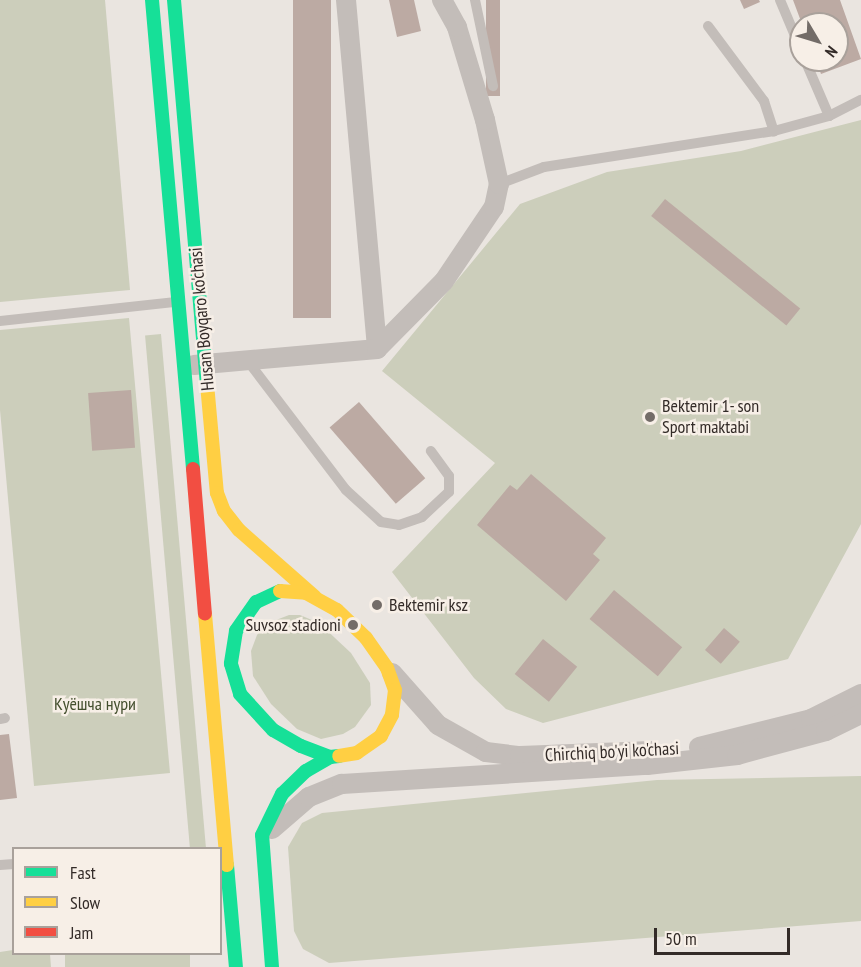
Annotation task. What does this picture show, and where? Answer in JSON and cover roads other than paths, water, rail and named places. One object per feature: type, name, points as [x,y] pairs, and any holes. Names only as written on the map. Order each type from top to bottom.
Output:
[{"type":"main road","name":"Husan Boyqaro ko'chasi","points":[[152,0],[202,601],[236,967]]},
{"type":"main road","name":"Husan Boyqaro ko'chasi","points":[[174,0],[217,493],[224,511],[256,547],[315,597],[353,625],[387,668],[394,698],[385,730],[357,753],[330,757],[306,771],[282,794],[266,821],[261,850],[272,967]]},
{"type":"main road","name":"Husan Boyqaro ko'chasi","points":[[220,778],[236,631],[256,602],[288,590],[315,597]]},
{"type":"main road","name":"Husan Boyqaro ko'chasi","points":[[202,601],[240,694],[267,724],[301,746],[330,757]]},
{"type":"street","points":[[346,0],[377,348]]},
{"type":"street","points":[[183,366],[377,348],[444,281],[494,207],[500,184],[458,27],[442,0]]},
{"type":"street","name":"Chirchiq bo'yi ko'chasi","points":[[387,668],[438,725],[475,748],[498,754],[699,747],[856,713]]},
{"type":"street","name":"Chirchiq bo'yi ko'chasi","points":[[261,850],[280,820],[309,797],[342,784],[387,779],[647,765],[737,755],[826,731],[856,713],[861,694]]},
{"type":"street","name":"Chirchiq bo'yi ko'chasi","points":[[330,757],[387,779]]},
{"type":"lane","points":[[475,0],[493,86]]},
{"type":"lane","points":[[780,0],[789,21]]},
{"type":"lane","points":[[708,26],[764,101],[774,130]]},
{"type":"lane","points":[[810,72],[829,116]]},
{"type":"lane","points":[[500,184],[544,167],[774,130],[829,116],[861,100]]},
{"type":"lane","points":[[0,321],[200,299]]},
{"type":"lane","points":[[247,360],[346,490],[381,522],[399,525],[422,518],[449,492],[449,476],[431,452]]},
{"type":"place","name":"Bektemir 1- son Sport maktabi","points":[[650,417]]},
{"type":"place","name":"Bektemir ksz","points":[[377,605]]},
{"type":"place","name":"Suvsoz stadioni","points":[[353,625]]},
{"type":"park label","name":"Куёшча нури","points":[[95,704]]}]
